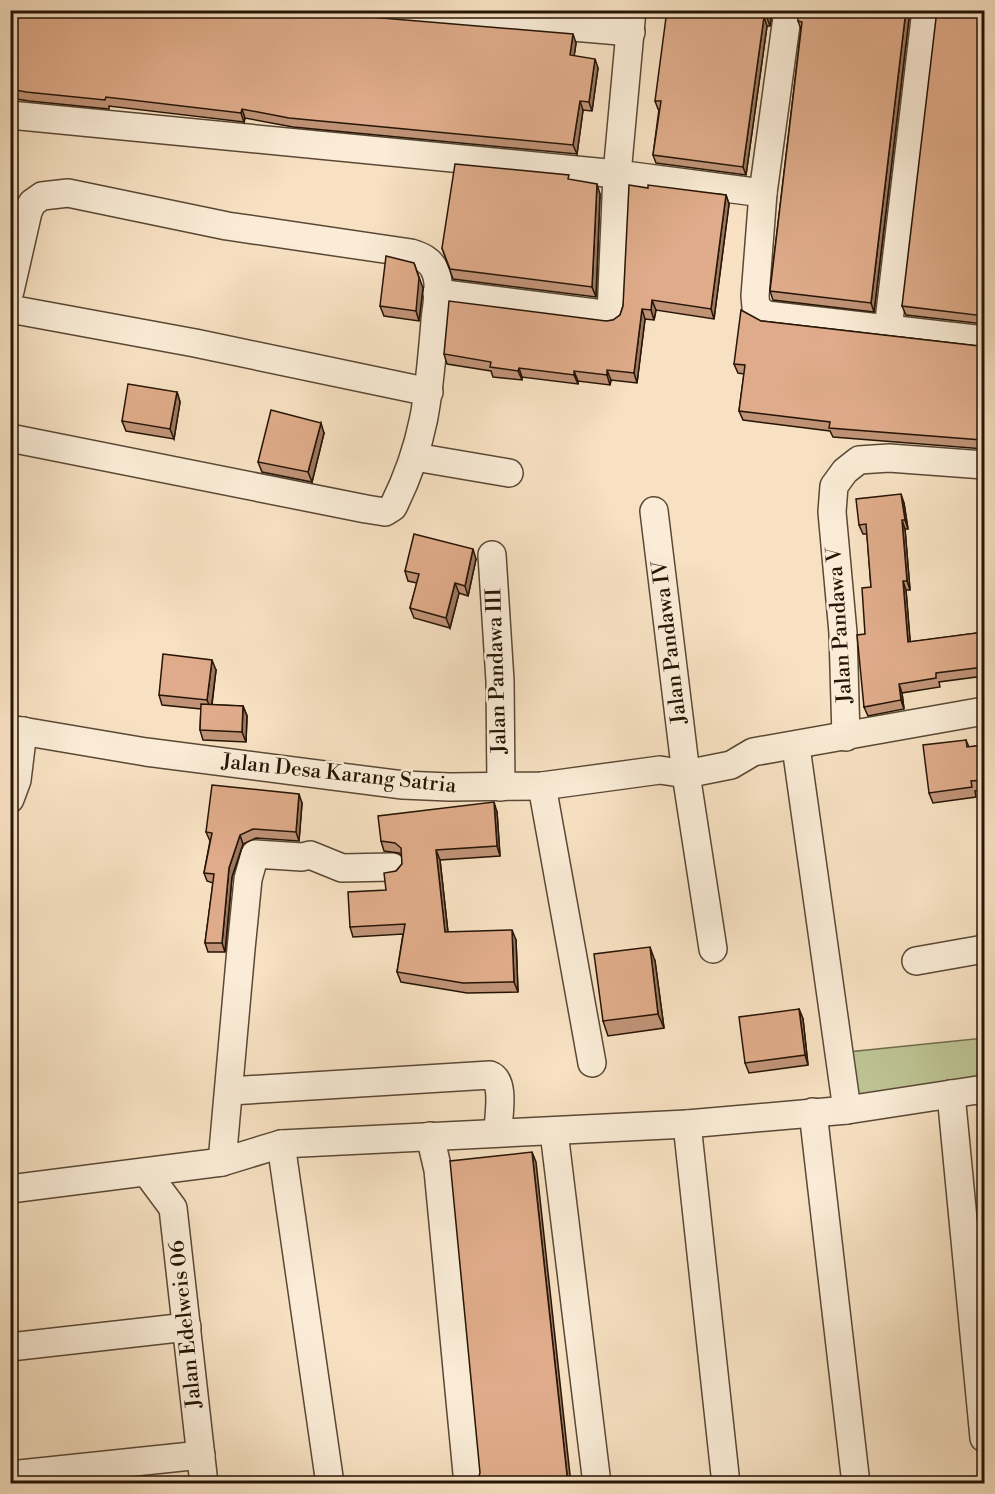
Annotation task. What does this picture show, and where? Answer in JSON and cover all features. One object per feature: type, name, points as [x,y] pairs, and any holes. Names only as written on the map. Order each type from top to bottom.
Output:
[{"type":"street","points":[[375,10],[632,21],[617,174],[611,315],[437,293]]},
{"type":"street","points":[[788,10],[763,193],[755,296],[759,311],[766,315],[984,340]]},
{"type":"street","points":[[888,329],[926,10]]},
{"type":"street","points":[[10,115],[617,174],[763,193]]},
{"type":"street","points":[[10,291],[32,203],[42,196],[68,193],[227,226],[411,253],[431,264],[439,282],[429,392],[415,458],[393,507],[385,512],[10,438]]},
{"type":"street","points":[[10,309],[195,343],[429,392]]},
{"type":"street","points":[[415,458],[509,473]]},
{"type":"street","name":"Jalan Pandawa V","points":[[846,737],[843,633],[832,512],[834,486],[845,471],[859,460],[890,458],[984,465]]},
{"type":"street","name":"Jalan Pandawa IV","points":[[654,511],[686,774],[713,949]]},
{"type":"street","name":"Jalan Pandawa III","points":[[492,555],[501,681],[501,787]]},
{"type":"street","name":"Jalan Desa Karang Satria","points":[[17,730],[146,752],[403,785],[501,787],[542,786],[660,771],[686,774],[731,765],[753,753],[984,711]]},
{"type":"street","points":[[10,800],[17,780],[17,730]]},
{"type":"street","points":[[796,747],[847,1110]]},
{"type":"street","points":[[542,786],[592,1063]]},
{"type":"street","points":[[222,1162],[248,879],[255,854],[302,857],[310,855],[342,868],[392,867]]},
{"type":"street","points":[[916,962],[984,949]]},
{"type":"street","points":[[230,1091],[490,1075],[494,1076],[499,1088],[498,1131]]},
{"type":"street","points":[[10,1189],[222,1162],[281,1144],[498,1131],[554,1132],[687,1124],[847,1110],[984,1089]]},
{"type":"street","points":[[951,1094],[984,1438]]},
{"type":"street","points":[[813,1112],[856,1484]]},
{"type":"street","points":[[687,1124],[726,1484]]},
{"type":"street","points":[[554,1132],[597,1484]]},
{"type":"street","points":[[430,1136],[438,1170],[468,1484]]},
{"type":"street","points":[[281,1144],[330,1484]]},
{"type":"street","name":"Jalan Edelweis 06","points":[[147,1173],[173,1208],[204,1484]]},
{"type":"street","points":[[10,1347],[186,1327]]},
{"type":"street","points":[[10,1475],[201,1455]]},
{"type":"green space","points":[[984,1038],[984,1089],[847,1110],[838,1053]]},
{"type":"building","points":[[10,10],[361,10],[370,17],[573,34],[570,55],[595,59],[589,102],[580,101],[573,145],[289,118],[242,109],[241,113],[106,97],[105,100],[10,89]]},
{"type":"building","points":[[667,10],[768,10],[767,18],[764,17],[743,167],[653,155],[661,101],[655,101]]},
{"type":"building","points":[[798,10],[906,10],[871,303],[770,291],[802,22],[798,21]]},
{"type":"building","points":[[937,10],[984,10],[984,316],[902,306]]},
{"type":"building","points":[[455,164],[569,175],[568,179],[597,184],[592,287],[450,269],[442,248]]},
{"type":"building","points":[[629,185],[648,188],[648,185],[726,195],[711,309],[652,300],[651,310],[642,309],[634,373],[607,370],[607,375],[574,371],[574,375],[519,368],[518,371],[490,367],[491,362],[444,354],[449,301],[606,321],[613,320],[620,315],[623,306]]},
{"type":"building","points":[[386,256],[414,263],[419,278],[416,311],[380,306]]},
{"type":"building","points":[[741,310],[761,321],[984,345],[984,441],[829,428],[830,422],[739,411],[745,365],[734,364]]},
{"type":"building","points":[[128,384],[177,392],[170,429],[122,421]]},
{"type":"building","points":[[271,410],[321,423],[308,472],[258,462]]},
{"type":"building","points":[[901,494],[905,520],[902,520],[907,581],[903,581],[908,642],[984,632],[984,667],[936,673],[936,678],[899,684],[901,700],[864,707],[857,635],[865,634],[862,588],[871,587],[866,524],[859,525],[856,499]]},
{"type":"building","points":[[414,534],[473,549],[465,586],[455,583],[446,618],[410,608],[419,574],[405,571]]},
{"type":"building","points":[[163,654],[212,660],[207,700],[159,695]]},
{"type":"building","points":[[201,704],[243,706],[242,732],[200,730]]},
{"type":"building","points":[[966,740],[967,747],[984,745],[984,780],[971,781],[972,787],[929,793],[923,745]]},
{"type":"building","points":[[212,785],[299,794],[296,832],[253,829],[240,835],[229,868],[222,943],[205,943],[214,874],[204,873],[212,833],[206,832]]},
{"type":"building","points":[[494,802],[497,846],[436,850],[445,932],[512,930],[514,982],[463,983],[397,972],[405,924],[350,927],[348,892],[386,890],[384,873],[396,871],[402,864],[401,848],[395,843],[381,841],[378,816]]},
{"type":"building","points":[[650,947],[658,1014],[603,1021],[594,954]]},
{"type":"building","points":[[799,1009],[805,1055],[745,1063],[739,1017]]},
{"type":"building","points":[[532,1152],[568,1484],[476,1484],[480,1473],[450,1161]]},
{"type":"building","points":[[640,1479],[640,1484],[604,1484],[607,1482]]}]
